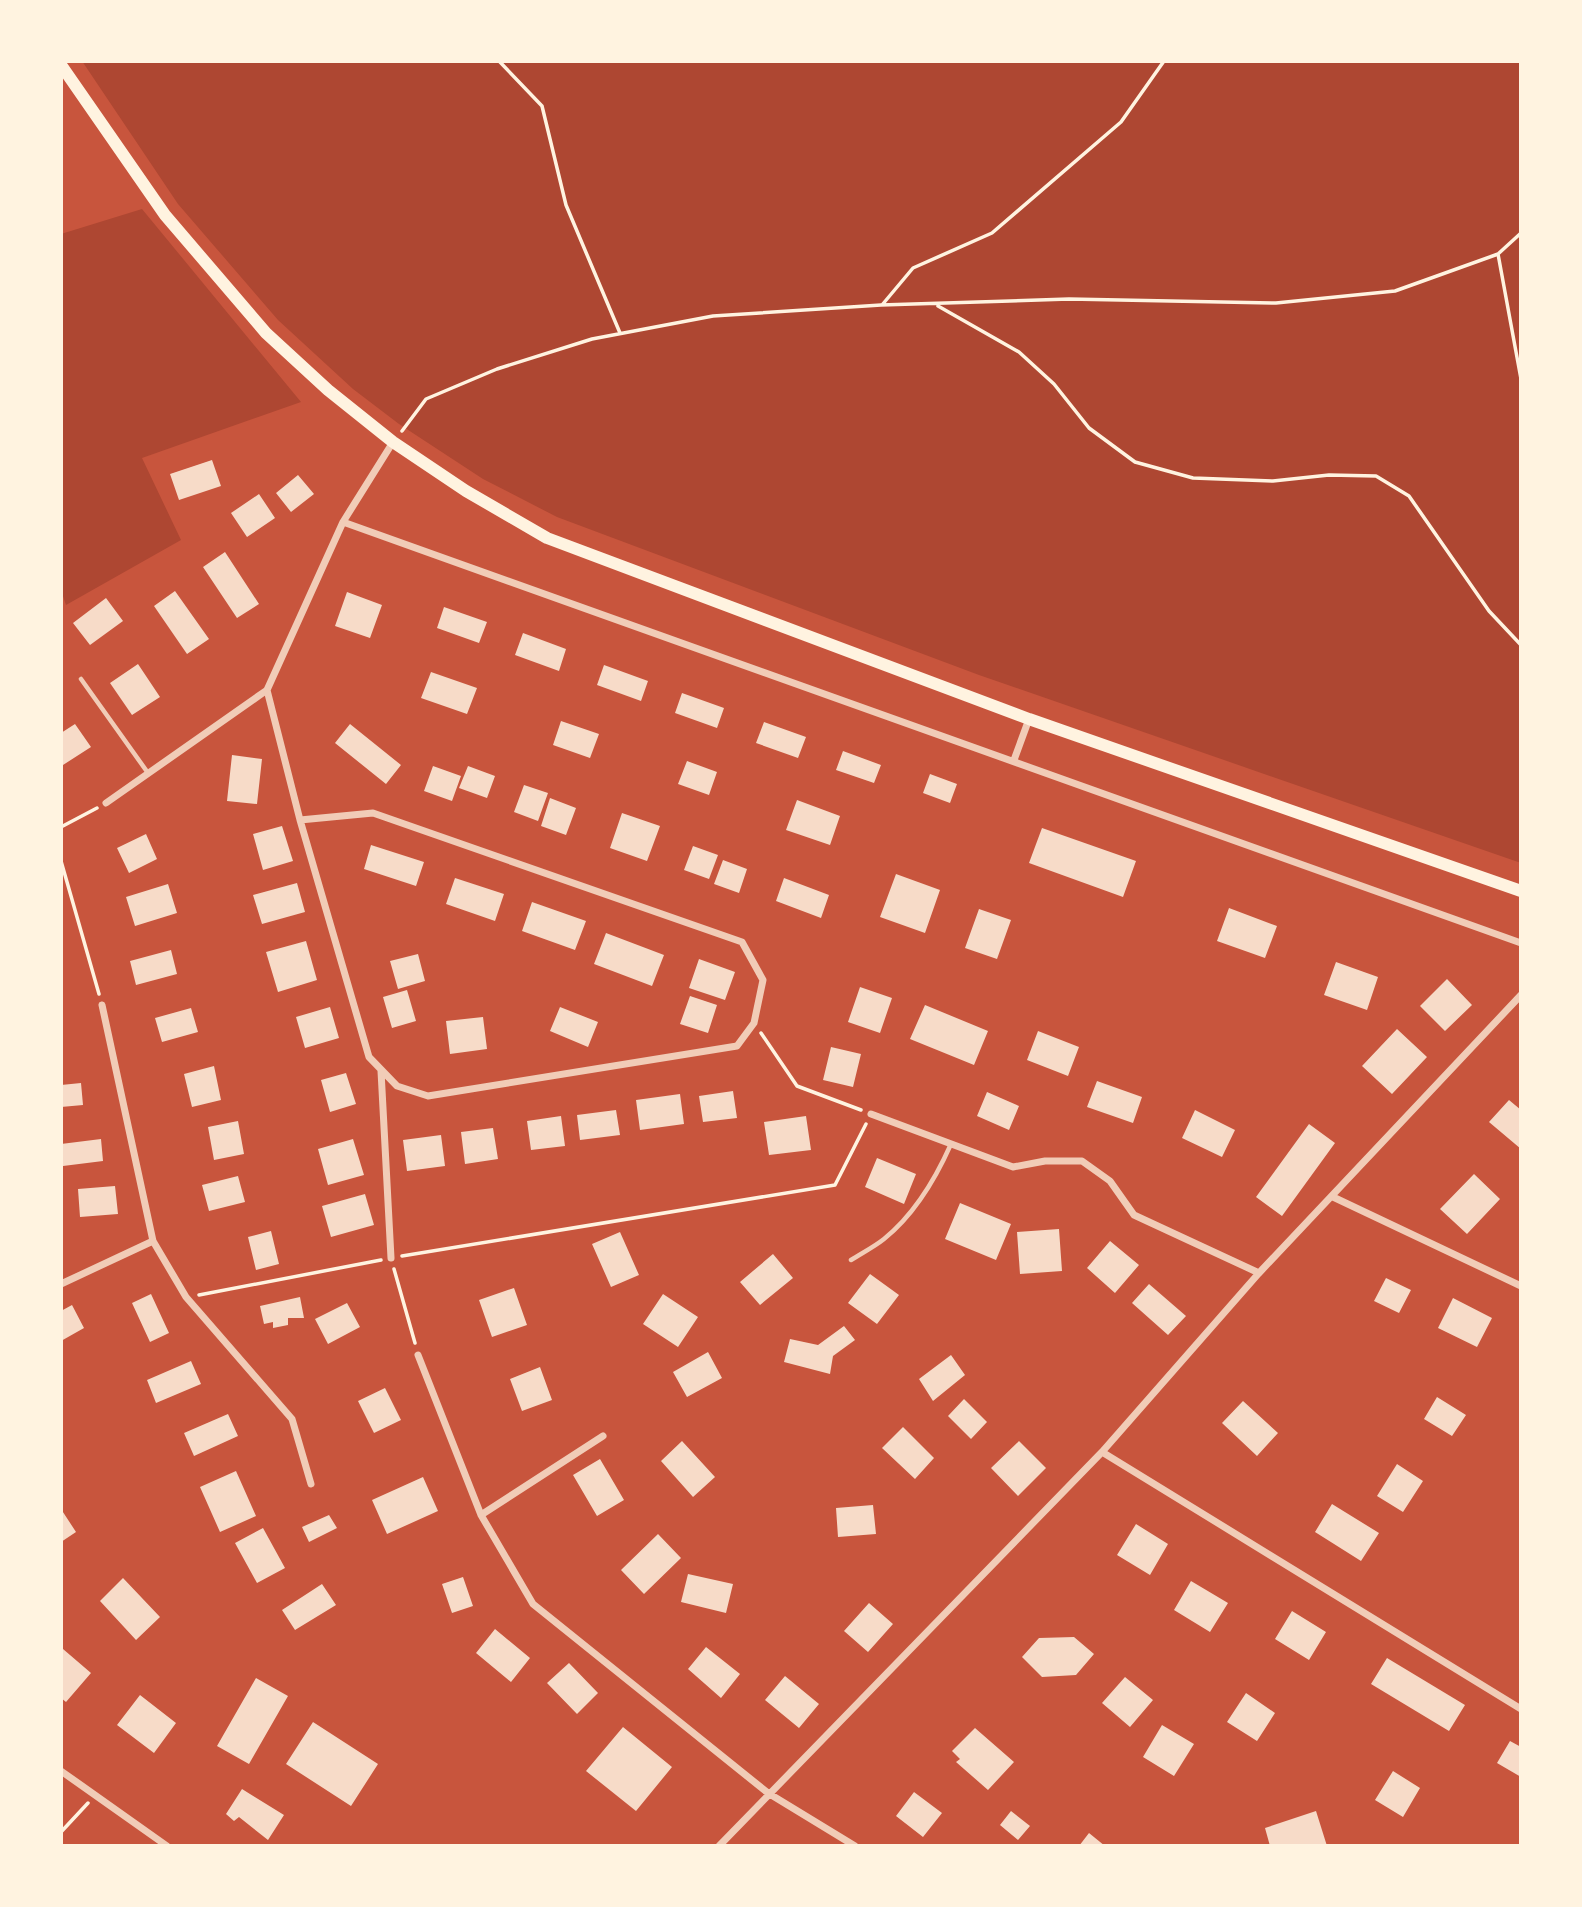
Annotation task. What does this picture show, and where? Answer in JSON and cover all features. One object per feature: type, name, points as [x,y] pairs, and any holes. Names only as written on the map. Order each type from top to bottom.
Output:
[{"type":"main road","points":[[61,65],[165,215],[266,333],[328,390],[393,442],[467,491],[547,538],[1029,719],[1521,891]]},
{"type":"street","points":[[106,803],[267,690],[343,522],[393,442]]},
{"type":"street","points":[[343,522],[1521,943]]},
{"type":"street","points":[[267,690],[300,820],[369,1057],[397,1086],[428,1096],[737,1046],[754,1023],[763,980],[742,943],[373,813],[300,820]]},
{"type":"street","points":[[1014,760],[1029,719]]},
{"type":"street","points":[[719,1846],[1102,1452],[1259,1273],[1521,995]]},
{"type":"street","points":[[102,1005],[153,1241],[186,1297],[292,1419],[312,1484]]},
{"type":"street","points":[[381,1070],[391,1258]]},
{"type":"street","points":[[871,1114],[1013,1167],[1045,1161],[1082,1161],[1110,1181],[1134,1215],[1259,1273]]},
{"type":"street","points":[[1333,1197],[1521,1286]]},
{"type":"street","points":[[61,1284],[153,1241]]},
{"type":"street","points":[[418,1355],[481,1515],[533,1604],[768,1793],[855,1846]]},
{"type":"street","points":[[481,1515],[603,1437]]},
{"type":"street","points":[[1102,1452],[1521,1709]]},
{"type":"street","points":[[61,1771],[167,1846]]},
{"type":"lane","points":[[81,679],[148,773]]},
{"type":"lane","points":[[851,1260],[884,1238],[922,1198],[951,1144]]},
{"type":"path","points":[[499,61],[542,106],[566,205],[621,334]]},
{"type":"path","points":[[881,306],[913,268],[992,233],[1091,148],[1121,122],[1164,61]]},
{"type":"path","points":[[393,442],[426,399],[497,369],[592,339],[713,316],[1069,299],[1276,303],[1395,290],[1498,254],[1521,233]]},
{"type":"path","points":[[1498,254],[1521,379]]},
{"type":"path","points":[[936,304],[1019,352],[1054,384],[1089,428],[1135,462],[1193,478],[1273,481],[1329,475],[1376,476],[1409,496],[1489,611],[1521,645]]},
{"type":"path","points":[[61,827],[106,803]]},
{"type":"path","points":[[61,862],[102,1005]]},
{"type":"path","points":[[186,1297],[391,1258],[835,1185],[871,1114],[797,1086],[754,1023]]},
{"type":"path","points":[[391,1258],[418,1355]]},
{"type":"path","points":[[61,1832],[95,1796]]},
{"type":"shaded area","points":[[82,61],[1521,61],[1521,863],[979,675],[557,517],[483,479],[399,424],[353,389],[278,320],[178,204]]},
{"type":"shaded area","points":[[142,209],[301,402],[142,458],[181,540],[66,605],[61,590],[61,234]]},
{"type":"building","points":[[212,460],[221,486],[179,500],[170,474]]},
{"type":"building","points":[[298,475],[314,494],[291,512],[276,493]]},
{"type":"building","points":[[259,494],[275,518],[247,537],[231,513]]},
{"type":"building","points":[[225,552],[259,604],[237,618],[203,567]]},
{"type":"building","points":[[175,591],[209,639],[187,654],[154,606]]},
{"type":"building","points":[[347,592],[382,605],[370,638],[335,626]]},
{"type":"building","points":[[106,598],[123,621],[90,645],[73,623]]},
{"type":"building","points":[[444,607],[487,622],[479,643],[437,628]]},
{"type":"building","points":[[523,633],[566,649],[559,671],[515,655]]},
{"type":"building","points":[[138,664],[160,697],[132,715],[110,683]]},
{"type":"building","points":[[604,665],[648,681],[641,701],[597,685]]},
{"type":"building","points":[[431,672],[477,688],[467,714],[421,698]]},
{"type":"building","points":[[682,693],[724,708],[717,728],[675,713]]},
{"type":"building","points":[[561,721],[599,734],[590,758],[553,745]]},
{"type":"building","points":[[764,722],[806,737],[798,758],[756,743]]},
{"type":"building","points":[[75,724],[91,747],[63,765],[61,733]]},
{"type":"building","points":[[350,724],[401,765],[386,784],[335,743]]},
{"type":"building","points":[[843,751],[881,765],[874,783],[836,770]]},
{"type":"building","points":[[232,755],[262,759],[257,804],[227,801]]},
{"type":"building","points":[[687,761],[717,772],[709,795],[678,784]]},
{"type":"building","points":[[433,766],[461,776],[452,801],[424,791]]},
{"type":"building","points":[[468,766],[495,776],[487,798],[459,788]]},
{"type":"building","points":[[930,774],[957,784],[950,803],[923,793]]},
{"type":"building","points":[[524,785],[548,793],[538,821],[514,812]]},
{"type":"building","points":[[550,798],[576,808],[566,835],[541,826]]},
{"type":"building","points":[[797,800],[840,816],[830,845],[786,830]]},
{"type":"building","points":[[622,813],[660,826],[647,861],[610,848]]},
{"type":"building","points":[[282,826],[293,861],[263,870],[253,834]]},
{"type":"building","points":[[1042,828],[1136,861],[1123,897],[1029,863]]},
{"type":"building","points":[[146,834],[157,859],[129,873],[117,848]]},
{"type":"building","points":[[371,845],[424,862],[416,886],[364,869]]},
{"type":"building","points":[[693,846],[718,855],[709,879],[684,870]]},
{"type":"building","points":[[723,860],[747,869],[739,893],[714,884]]},
{"type":"building","points":[[896,874],[940,890],[925,933],[880,917]]},
{"type":"building","points":[[455,878],[504,894],[495,921],[446,904]]},
{"type":"building","points":[[784,878],[829,895],[821,918],[776,901]]},
{"type":"building","points":[[297,883],[305,912],[262,924],[253,895]]},
{"type":"building","points":[[168,884],[177,913],[135,926],[126,897]]},
{"type":"building","points":[[532,902],[586,921],[575,950],[522,931]]},
{"type":"building","points":[[1229,908],[1277,926],[1265,958],[1217,941]]},
{"type":"building","points":[[979,909],[1011,920],[997,959],[965,948]]},
{"type":"building","points":[[606,933],[664,955],[652,986],[594,964]]},
{"type":"building","points":[[306,941],[317,980],[278,992],[266,952]]},
{"type":"building","points":[[171,950],[177,974],[136,985],[130,961]]},
{"type":"building","points":[[418,954],[425,981],[398,989],[390,961]]},
{"type":"building","points":[[699,959],[735,972],[725,1000],[689,988]]},
{"type":"building","points":[[1336,962],[1378,977],[1367,1010],[1324,995]]},
{"type":"building","points":[[1447,979],[1472,1005],[1445,1031],[1420,1006]]},
{"type":"building","points":[[860,987],[892,998],[880,1033],[848,1022]]},
{"type":"building","points":[[407,990],[416,1021],[392,1028],[383,997]]},
{"type":"building","points":[[690,996],[717,1005],[708,1033],[680,1024]]},
{"type":"building","points":[[925,1005],[988,1031],[974,1065],[910,1039]]},
{"type":"building","points":[[330,1007],[339,1038],[305,1048],[296,1017]]},
{"type":"building","points":[[560,1007],[598,1022],[588,1047],[550,1031]]},
{"type":"building","points":[[191,1008],[198,1032],[162,1042],[155,1018]]},
{"type":"building","points":[[483,1017],[487,1049],[450,1054],[446,1021]]},
{"type":"building","points":[[1397,1029],[1427,1057],[1392,1094],[1362,1066]]},
{"type":"building","points":[[1038,1031],[1079,1047],[1068,1076],[1027,1060]]},
{"type":"building","points":[[831,1047],[861,1054],[853,1087],[823,1080]]},
{"type":"building","points":[[214,1066],[221,1100],[192,1107],[184,1074]]},
{"type":"building","points":[[346,1073],[356,1104],[330,1112],[321,1080]]},
{"type":"building","points":[[1097,1081],[1142,1097],[1133,1123],[1087,1107]]},
{"type":"building","points":[[81,1083],[83,1105],[61,1107],[61,1085]]},
{"type":"building","points":[[733,1091],[737,1118],[703,1122],[699,1096]]},
{"type":"building","points":[[987,1092],[1019,1106],[1009,1130],[977,1116]]},
{"type":"building","points":[[680,1094],[684,1124],[640,1130],[636,1100]]},
{"type":"building","points":[[1509,1100],[1521,1110],[1521,1149],[1489,1122]]},
{"type":"building","points":[[616,1110],[620,1135],[580,1140],[577,1115]]},
{"type":"building","points":[[1195,1110],[1235,1130],[1222,1157],[1182,1138]]},
{"type":"building","points":[[561,1116],[565,1146],[531,1150],[527,1121]]},
{"type":"building","points":[[806,1116],[811,1150],[769,1155],[764,1122]]},
{"type":"building","points":[[238,1121],[244,1154],[214,1160],[208,1127]]},
{"type":"building","points":[[1309,1124],[1335,1143],[1282,1216],[1256,1197]]},
{"type":"building","points":[[493,1128],[498,1159],[465,1164],[461,1132]]},
{"type":"building","points":[[441,1135],[445,1166],[407,1171],[403,1140]]},
{"type":"building","points":[[101,1139],[103,1161],[63,1166],[61,1144]]},
{"type":"building","points":[[353,1139],[364,1175],[328,1185],[318,1149]]},
{"type":"building","points":[[877,1158],[916,1174],[904,1204],[865,1187]]},
{"type":"building","points":[[1474,1174],[1500,1199],[1467,1234],[1440,1209]]},
{"type":"building","points":[[238,1176],[245,1202],[209,1211],[202,1185]]},
{"type":"building","points":[[115,1186],[118,1214],[80,1217],[78,1189]]},
{"type":"building","points":[[365,1194],[374,1225],[331,1237],[322,1206]]},
{"type":"building","points":[[960,1203],[1011,1224],[996,1260],[945,1239]]},
{"type":"building","points":[[1059,1229],[1062,1271],[1020,1274],[1017,1232]]},
{"type":"building","points":[[271,1231],[279,1264],[256,1270],[248,1237]]},
{"type":"building","points":[[620,1232],[639,1275],[611,1287],[592,1244]]},
{"type":"building","points":[[1110,1241],[1139,1265],[1115,1293],[1087,1268]]},
{"type":"building","points":[[773,1254],[793,1278],[760,1305],[740,1282]]},
{"type":"building","points":[[870,1274],[899,1295],[877,1324],[848,1303]]},
{"type":"building","points":[[1386,1278],[1411,1290],[1399,1313],[1374,1301]]},
{"type":"building","points":[[1149,1284],[1186,1316],[1168,1335],[1132,1303]]},
{"type":"building","points":[[514,1288],[527,1325],[492,1337],[479,1300]]},
{"type":"building","points":[[151,1294],[169,1333],[150,1342],[132,1303]]},
{"type":"building","points":[[663,1294],[698,1317],[678,1347],[643,1324]]},
{"type":"building","points":[[300,1297],[304,1318],[288,1318],[288,1325],[273,1328],[273,1322],[264,1324],[260,1306]]},
{"type":"building","points":[[1453,1298],[1492,1318],[1477,1347],[1438,1328]]},
{"type":"building","points":[[347,1303],[360,1327],[328,1344],[315,1319]]},
{"type":"building","points":[[72,1305],[84,1328],[61,1341],[61,1311]]},
{"type":"building","points":[[844,1326],[855,1340],[833,1356],[830,1374],[784,1362],[790,1339],[818,1345]]},
{"type":"building","points":[[708,1352],[722,1378],[687,1397],[673,1372]]},
{"type":"building","points":[[951,1355],[965,1375],[933,1401],[919,1379]]},
{"type":"building","points":[[191,1361],[201,1384],[156,1403],[147,1380]]},
{"type":"building","points":[[540,1367],[552,1400],[522,1411],[510,1379]]},
{"type":"building","points":[[385,1388],[401,1420],[374,1433],[358,1401]]},
{"type":"building","points":[[1437,1397],[1466,1415],[1452,1436],[1424,1419]]},
{"type":"building","points":[[964,1399],[987,1422],[971,1439],[948,1416]]},
{"type":"building","points":[[1243,1401],[1278,1433],[1257,1456],[1222,1423]]},
{"type":"building","points":[[228,1414],[238,1436],[194,1456],[184,1433]]},
{"type":"building","points":[[903,1427],[934,1458],[915,1479],[882,1448]]},
{"type":"building","points":[[682,1441],[715,1477],[693,1497],[661,1461]]},
{"type":"building","points":[[1019,1441],[1046,1468],[1018,1496],[991,1468]]},
{"type":"building","points":[[600,1459],[624,1500],[597,1516],[573,1475]]},
{"type":"building","points":[[1397,1464],[1423,1481],[1403,1512],[1377,1496]]},
{"type":"building","points":[[236,1471],[256,1516],[220,1532],[200,1487]]},
{"type":"building","points":[[423,1477],[438,1511],[387,1534],[372,1500]]},
{"type":"building","points":[[1332,1504],[1379,1533],[1361,1561],[1315,1532]]},
{"type":"building","points":[[873,1505],[876,1534],[838,1537],[836,1508]]},
{"type":"building","points":[[61,1509],[76,1532],[61,1542]]},
{"type":"building","points":[[329,1515],[337,1528],[309,1542],[302,1527]]},
{"type":"building","points":[[1136,1524],[1168,1544],[1150,1575],[1117,1555]]},
{"type":"building","points":[[263,1528],[285,1568],[257,1583],[235,1543]]},
{"type":"building","points":[[658,1534],[681,1558],[644,1594],[621,1570]]},
{"type":"building","points":[[688,1574],[733,1584],[726,1613],[681,1602]]},
{"type":"building","points":[[463,1577],[473,1606],[452,1613],[442,1584]]},
{"type":"building","points":[[123,1578],[160,1617],[136,1640],[100,1601]]},
{"type":"building","points":[[1191,1581],[1228,1603],[1210,1632],[1174,1610]]},
{"type":"building","points":[[322,1584],[336,1605],[295,1630],[282,1610]]},
{"type":"building","points":[[869,1603],[893,1624],[868,1652],[844,1631]]},
{"type":"building","points":[[1292,1611],[1326,1632],[1309,1660],[1275,1639]]},
{"type":"building","points":[[495,1629],[530,1658],[511,1682],[476,1653]]},
{"type":"building","points":[[1074,1637],[1094,1654],[1076,1675],[1042,1677],[1022,1657],[1039,1638]]},
{"type":"building","points":[[706,1647],[740,1674],[721,1698],[688,1669]]},
{"type":"building","points":[[63,1649],[91,1673],[66,1702],[61,1698]]},
{"type":"building","points":[[1387,1658],[1465,1705],[1449,1731],[1371,1684]]},
{"type":"building","points":[[569,1663],[598,1693],[577,1714],[547,1683]]},
{"type":"building","points":[[785,1676],[819,1704],[799,1728],[765,1700]]},
{"type":"building","points":[[1125,1677],[1153,1700],[1130,1727],[1102,1703]]},
{"type":"building","points":[[256,1678],[288,1696],[249,1764],[217,1746]]},
{"type":"building","points":[[1246,1693],[1275,1713],[1257,1741],[1227,1722]]},
{"type":"building","points":[[140,1695],[176,1723],[154,1753],[117,1725]]},
{"type":"building","points":[[313,1722],[378,1764],[351,1806],[286,1764]]},
{"type":"building","points":[[1162,1725],[1194,1744],[1174,1776],[1143,1757]]},
{"type":"building","points":[[623,1727],[672,1767],[636,1811],[586,1771]]},
{"type":"building","points":[[975,1728],[1014,1762],[988,1790],[956,1762],[960,1759],[952,1751]]},
{"type":"building","points":[[1510,1741],[1521,1747],[1521,1777],[1497,1763]]},
{"type":"building","points":[[1393,1771],[1420,1788],[1403,1817],[1375,1800]]},
{"type":"building","points":[[242,1789],[284,1815],[268,1840],[239,1817],[234,1821],[226,1814]]},
{"type":"building","points":[[914,1792],[942,1813],[923,1837],[896,1816]]},
{"type":"building","points":[[1011,1811],[1030,1826],[1018,1840],[1000,1825]]},
{"type":"building","points":[[1316,1811],[1327,1846],[1270,1846],[1265,1828]]},
{"type":"building","points":[[1089,1833],[1105,1846],[1079,1846]]}]
